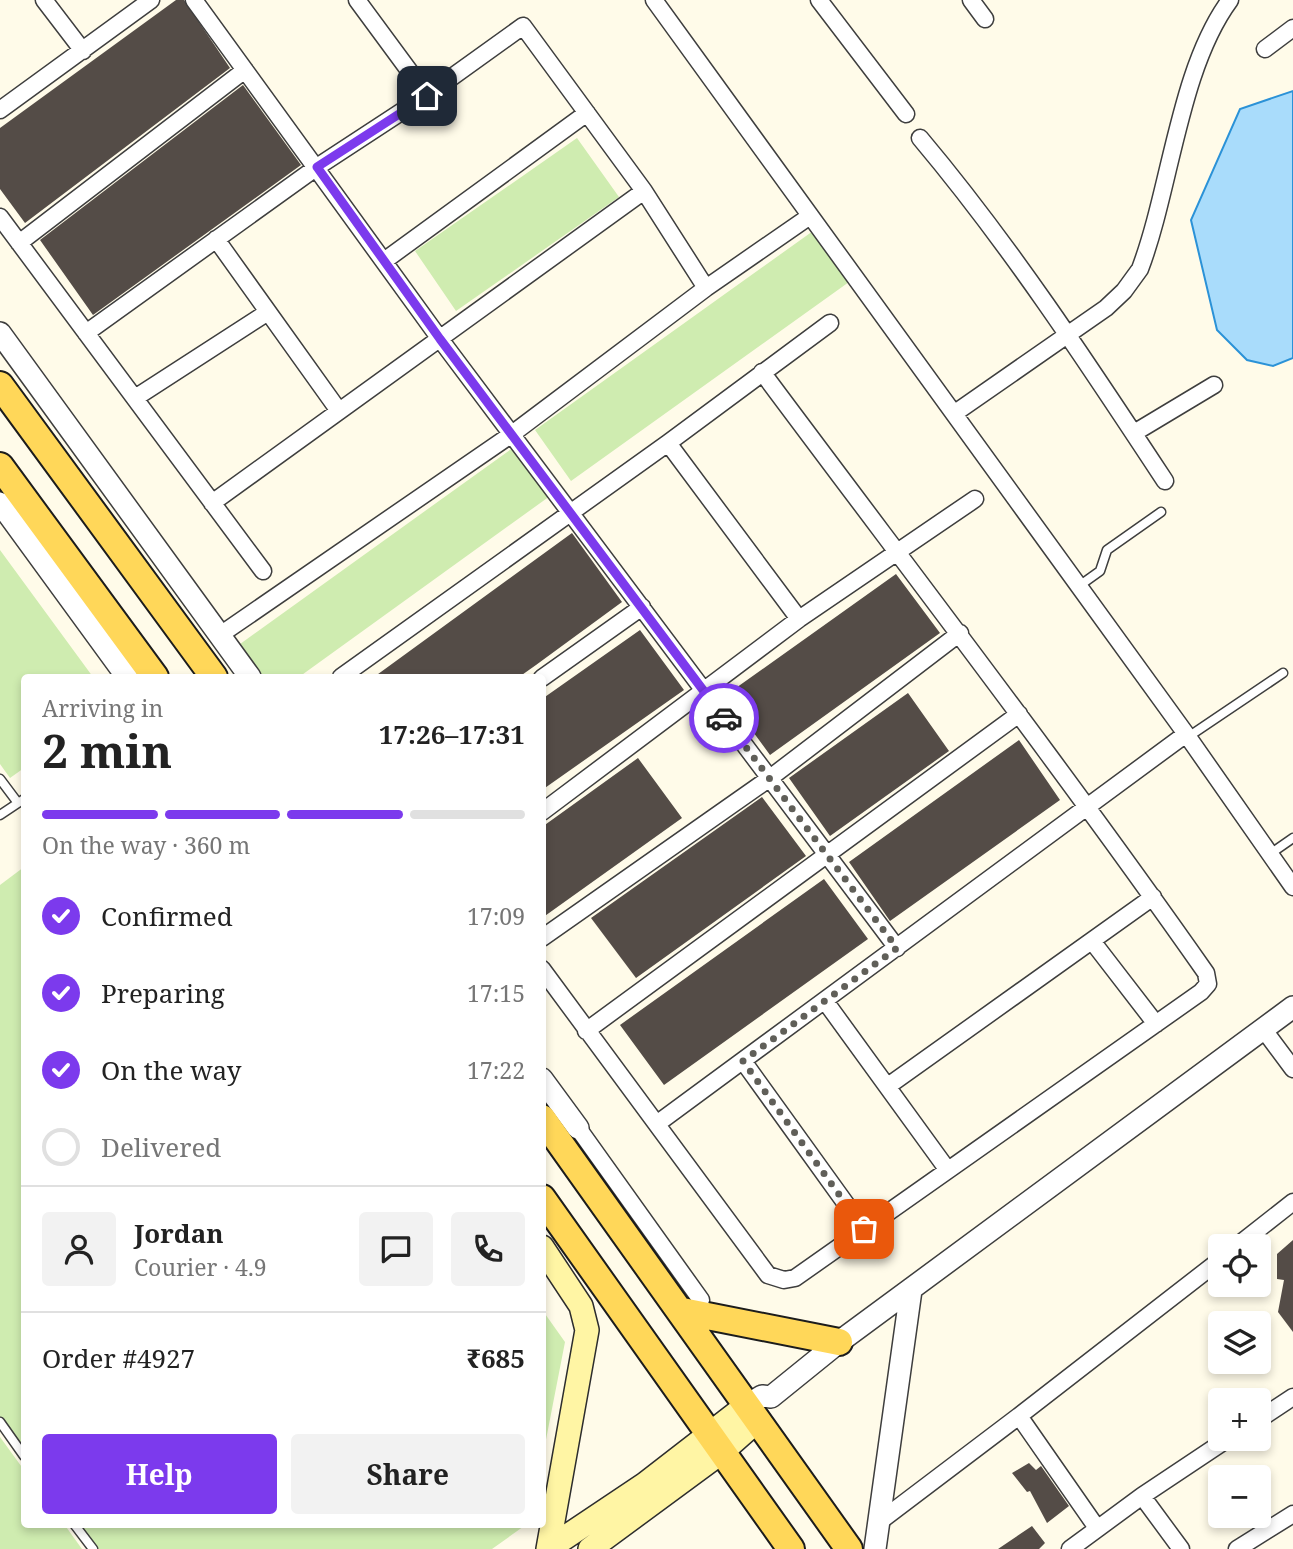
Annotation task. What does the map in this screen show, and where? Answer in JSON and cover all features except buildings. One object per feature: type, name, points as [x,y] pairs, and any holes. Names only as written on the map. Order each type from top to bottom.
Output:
[{"type":"main road","points":[[0,385],[212,674]]},
{"type":"main road","points":[[0,466],[153,674]]},
{"type":"main road","points":[[546,1120],[569,1134],[691,1306],[849,1549]]},
{"type":"main road","points":[[546,1204],[792,1549]]},
{"type":"main road","points":[[546,1253],[581,1306],[587,1330],[548,1549]]},
{"type":"main road","points":[[691,1306],[839,1342]]},
{"type":"main road","points":[[590,1549],[759,1407]]},
{"type":"main road","points":[[548,1549],[645,1484],[717,1442]]},
{"type":"street","points":[[44,0],[83,51]]},
{"type":"street","points":[[0,110],[152,0]]},
{"type":"street","points":[[194,0],[440,339],[897,948]]},
{"type":"street","points":[[357,0],[427,96]]},
{"type":"street","points":[[654,0],[1187,735],[1293,887]]},
{"type":"street","points":[[819,0],[906,114]]},
{"type":"street","points":[[971,0],[985,19]]},
{"type":"street","points":[[955,413],[1115,299],[1140,269],[1199,61],[1216,19],[1230,0]]},
{"type":"street","points":[[86,333],[317,167],[427,96],[523,26],[644,191],[706,288]]},
{"type":"street","points":[[1265,49],[1293,28]]},
{"type":"street","points":[[19,243],[245,70]]},
{"type":"street","points":[[384,261],[587,113]]},
{"type":"street","points":[[920,138],[951,175],[1068,335],[1165,481]]},
{"type":"street","points":[[212,503],[644,191]]},
{"type":"street","points":[[220,635],[512,433],[706,288],[810,216]]},
{"type":"street","points":[[0,217],[263,571]]},
{"type":"street","points":[[216,239],[340,411]]},
{"type":"street","points":[[135,398],[268,312]]},
{"type":"street","points":[[345,674],[668,443],[830,323]]},
{"type":"street","points":[[0,333],[248,674]]},
{"type":"street","points":[[546,974],[768,1275],[775,1279],[795,1278],[1201,992],[1208,984],[1206,973],[1153,897],[960,633],[895,551],[762,372]]},
{"type":"street","points":[[1134,433],[1214,385]]},
{"type":"street","points":[[668,443],[799,619]]},
{"type":"street","points":[[546,809],[799,619],[895,551],[975,499]]},
{"type":"street","points":[[0,503],[125,674]]},
{"type":"street","points":[[546,675],[642,607]]},
{"type":"street","points":[[546,935],[770,778],[960,633]]},
{"type":"street","points":[[586,1031],[1018,714]]},
{"type":"street","points":[[658,1123],[1187,735]]},
{"type":"street","points":[[888,1086],[1153,897]]},
{"type":"street","points":[[1092,941],[1156,1024]]},
{"type":"street","points":[[825,1000],[947,1169]]},
{"type":"street","points":[[759,1407],[839,1342],[1293,1007]]},
{"type":"street","points":[[1264,1030],[1293,1069]]},
{"type":"street","points":[[743,1061],[864,1229]]},
{"type":"street","points":[[546,1087],[569,1134]]},
{"type":"street","points":[[1252,1234],[1293,1202]]},
{"type":"street","points":[[880,1539],[1019,1416],[1208,1268]]},
{"type":"street","points":[[880,1539],[911,1290]]},
{"type":"street","points":[[1271,1411],[1293,1397]]},
{"type":"street","points":[[1019,1416],[1097,1528]]},
{"type":"street","points":[[1070,1549],[1210,1451]]},
{"type":"street","points":[[1142,1496],[1181,1549]]},
{"type":"street","points":[[1237,1549],[1293,1514]]},
{"type":"lane","points":[[1079,586],[1100,571],[1107,550],[1161,512]]},
{"type":"lane","points":[[1187,735],[1283,673]]},
{"type":"lane","points":[[0,779],[21,801],[0,815]]},
{"type":"lane","points":[[1270,854],[1293,838]]},
{"type":"lane","points":[[0,1422],[21,1452]]},
{"type":"lane","points":[[78,1528],[93,1549]]},
{"type":"green space","points":[[577,138],[619,197],[456,311],[415,251]]},
{"type":"green space","points":[[813,231],[849,282],[571,481],[535,430]]},
{"type":"green space","points":[[514,447],[550,496],[303,674],[246,674],[229,652]]},
{"type":"green space","points":[[0,550],[91,674],[21,674],[21,770],[10,778],[0,764]]},
{"type":"green space","points":[[21,869],[21,1455],[0,1425],[0,885]]},
{"type":"green space","points":[[546,1315],[565,1342],[546,1440]]},
{"type":"green space","points":[[0,1437],[21,1466],[21,1528],[67,1528],[82,1549],[0,1549]]},
{"type":"green space","points":[[75,1528],[521,1528],[492,1549],[90,1549]]},
{"type":"water","points":[[1293,91],[1293,358],[1273,366],[1247,360],[1217,330],[1191,220],[1240,109]]},
{"type":"way so far","points":[[724,718],[897,948],[743,1061],[864,1229]]},
{"type":"route","points":[[427,96],[317,167],[440,339],[724,718]]}]
